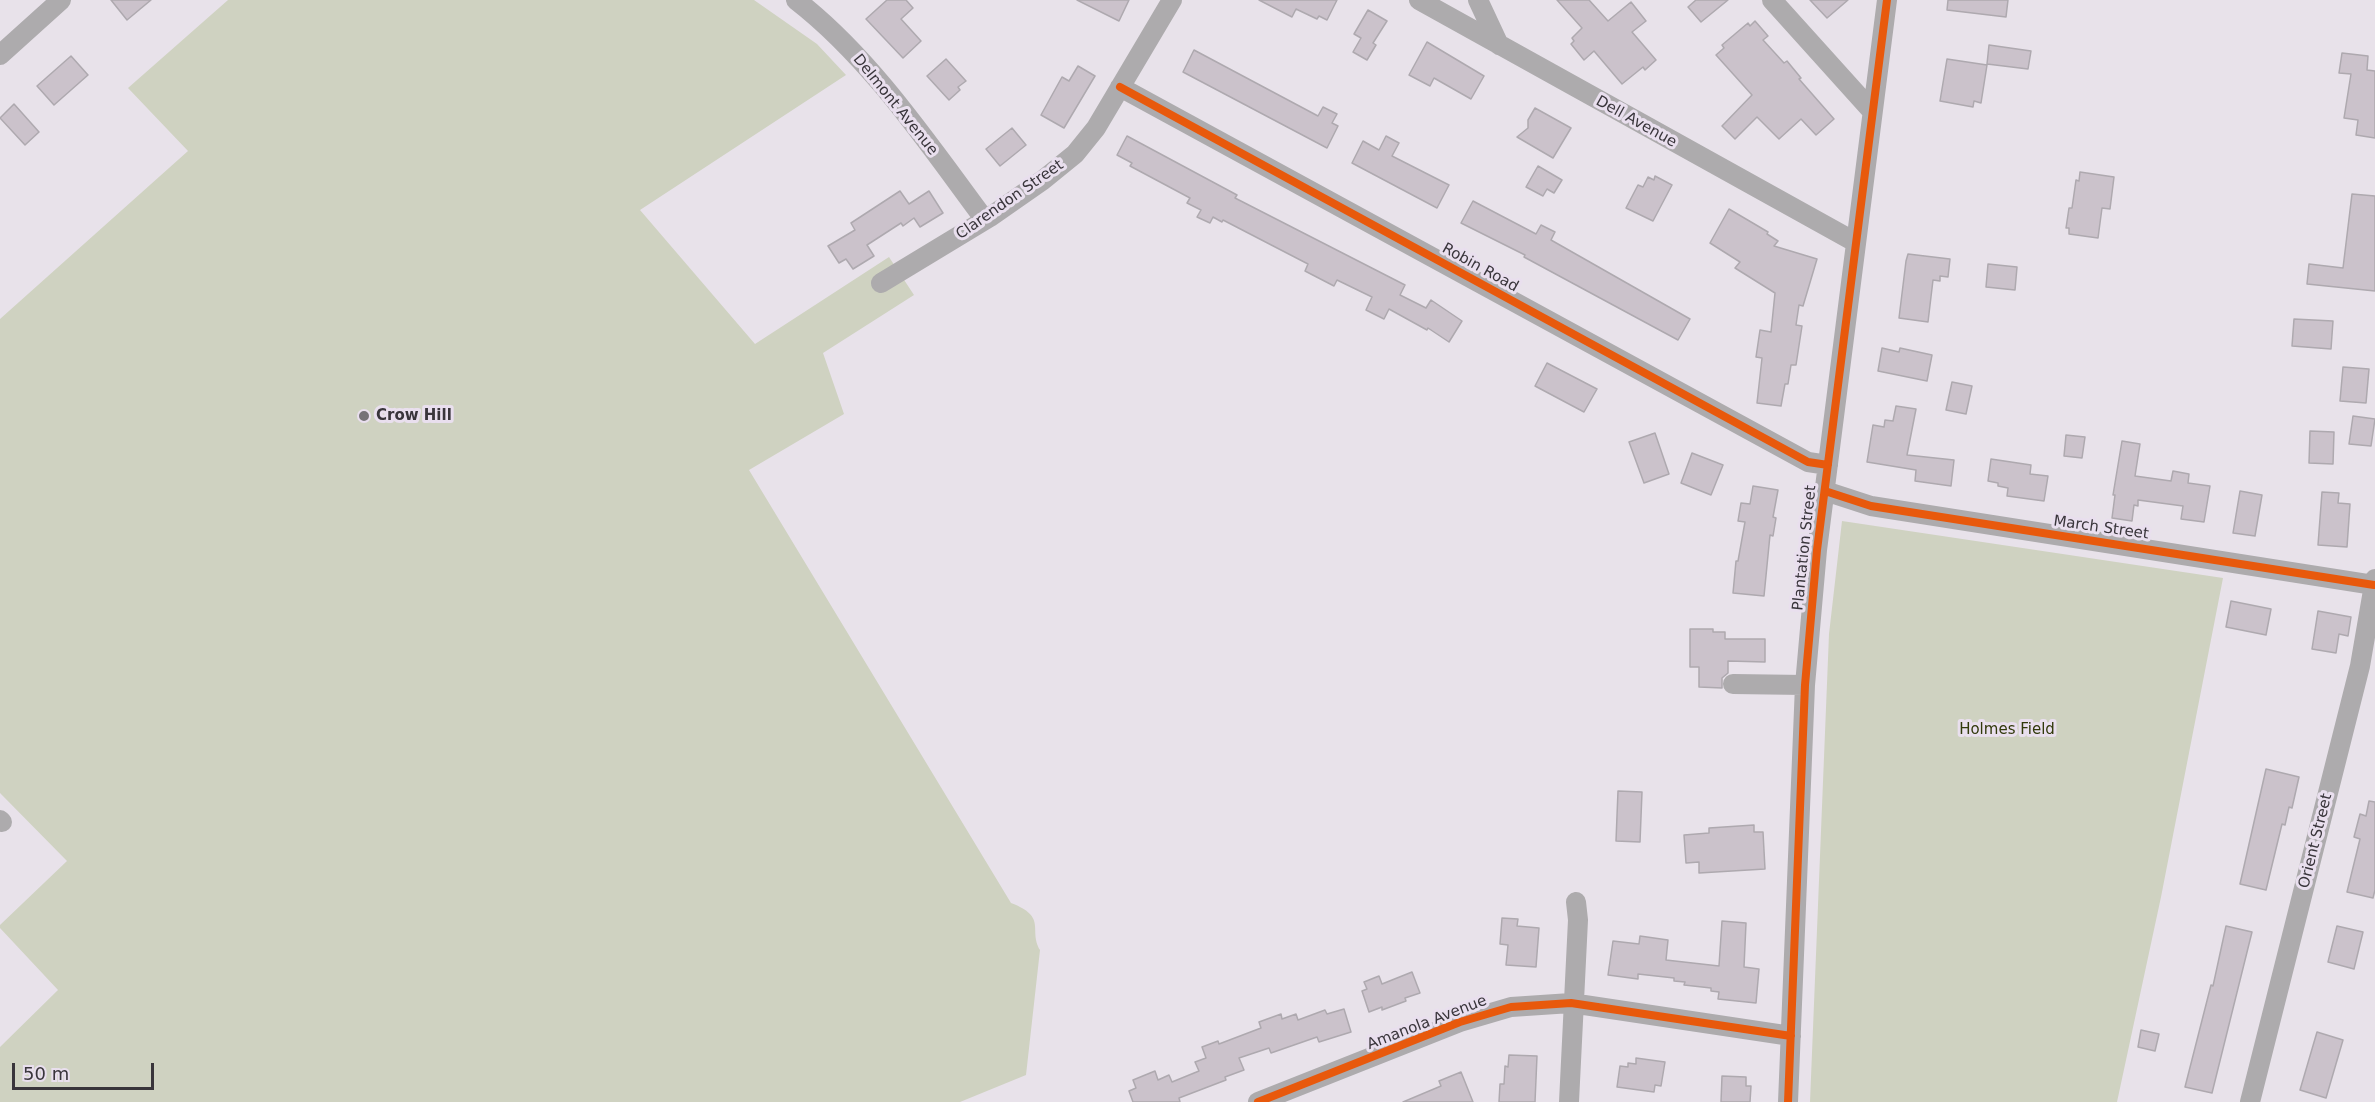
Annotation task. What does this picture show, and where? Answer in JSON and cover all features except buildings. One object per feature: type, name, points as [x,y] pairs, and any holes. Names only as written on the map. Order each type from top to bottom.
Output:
[{"type":"street","points":[[0,55],[61,0]]},
{"type":"street","name":"Delmont Avenue","points":[[796,0],[823,23],[873,76],[927,142],[985,220]]},
{"type":"street","name":"Clarendon Street","points":[[880,283],[1017,199],[1075,154],[1096,128],[1172,0]]},
{"type":"street","name":"Dell Avenue","points":[[1419,0],[1855,242]]},
{"type":"street","points":[[1478,0],[1499,45]]},
{"type":"street","points":[[1772,0],[1872,111]]},
{"type":"street","name":"Plantation Street","points":[[1788,1102],[1805,684],[1817,550],[1887,0]]},
{"type":"street","name":"Robin Road","points":[[1120,87],[1808,462],[1828,465]]},
{"type":"street","name":"March Street","points":[[1825,490],[1871,506],[2375,582]]},
{"type":"street","name":"Orient Street","points":[[2250,1102],[2360,666],[2375,582]]},
{"type":"street","points":[[1733,684],[1805,684]]},
{"type":"street","points":[[1569,1102],[1578,920],[1576,902]]},
{"type":"street","name":"Amanola Avenue","points":[[1258,1102],[1484,1014],[1525,1005],[1574,1004],[1791,1036]]},
{"type":"green space","points":[[228,0],[754,0],[817,44],[846,75],[640,210],[755,344],[889,257],[914,295],[823,353],[844,414],[749,470],[1011,903],[1029,913],[1033,919],[1040,950],[1026,1075],[960,1102],[0,1102],[0,1047],[58,990],[0,928],[0,925],[67,861],[0,793],[0,319],[188,151],[128,88]]},
{"type":"green space","name":"Holmes Field","points":[[1842,521],[2223,578],[2161,897],[2117,1102],[1810,1102],[1829,634]]},
{"type":"cycle path","points":[[1788,1102],[1805,685],[1817,550],[1887,0]]},
{"type":"cycle path","points":[[1120,87],[1808,462],[1828,465]]},
{"type":"cycle path","points":[[1825,491],[1871,506],[2374,585]]},
{"type":"cycle path","points":[[1258,1102],[1460,1022],[1511,1007],[1571,1003],[1791,1036]]},
{"type":"place","name":"Crow Hill","points":[[364,416]]}]
